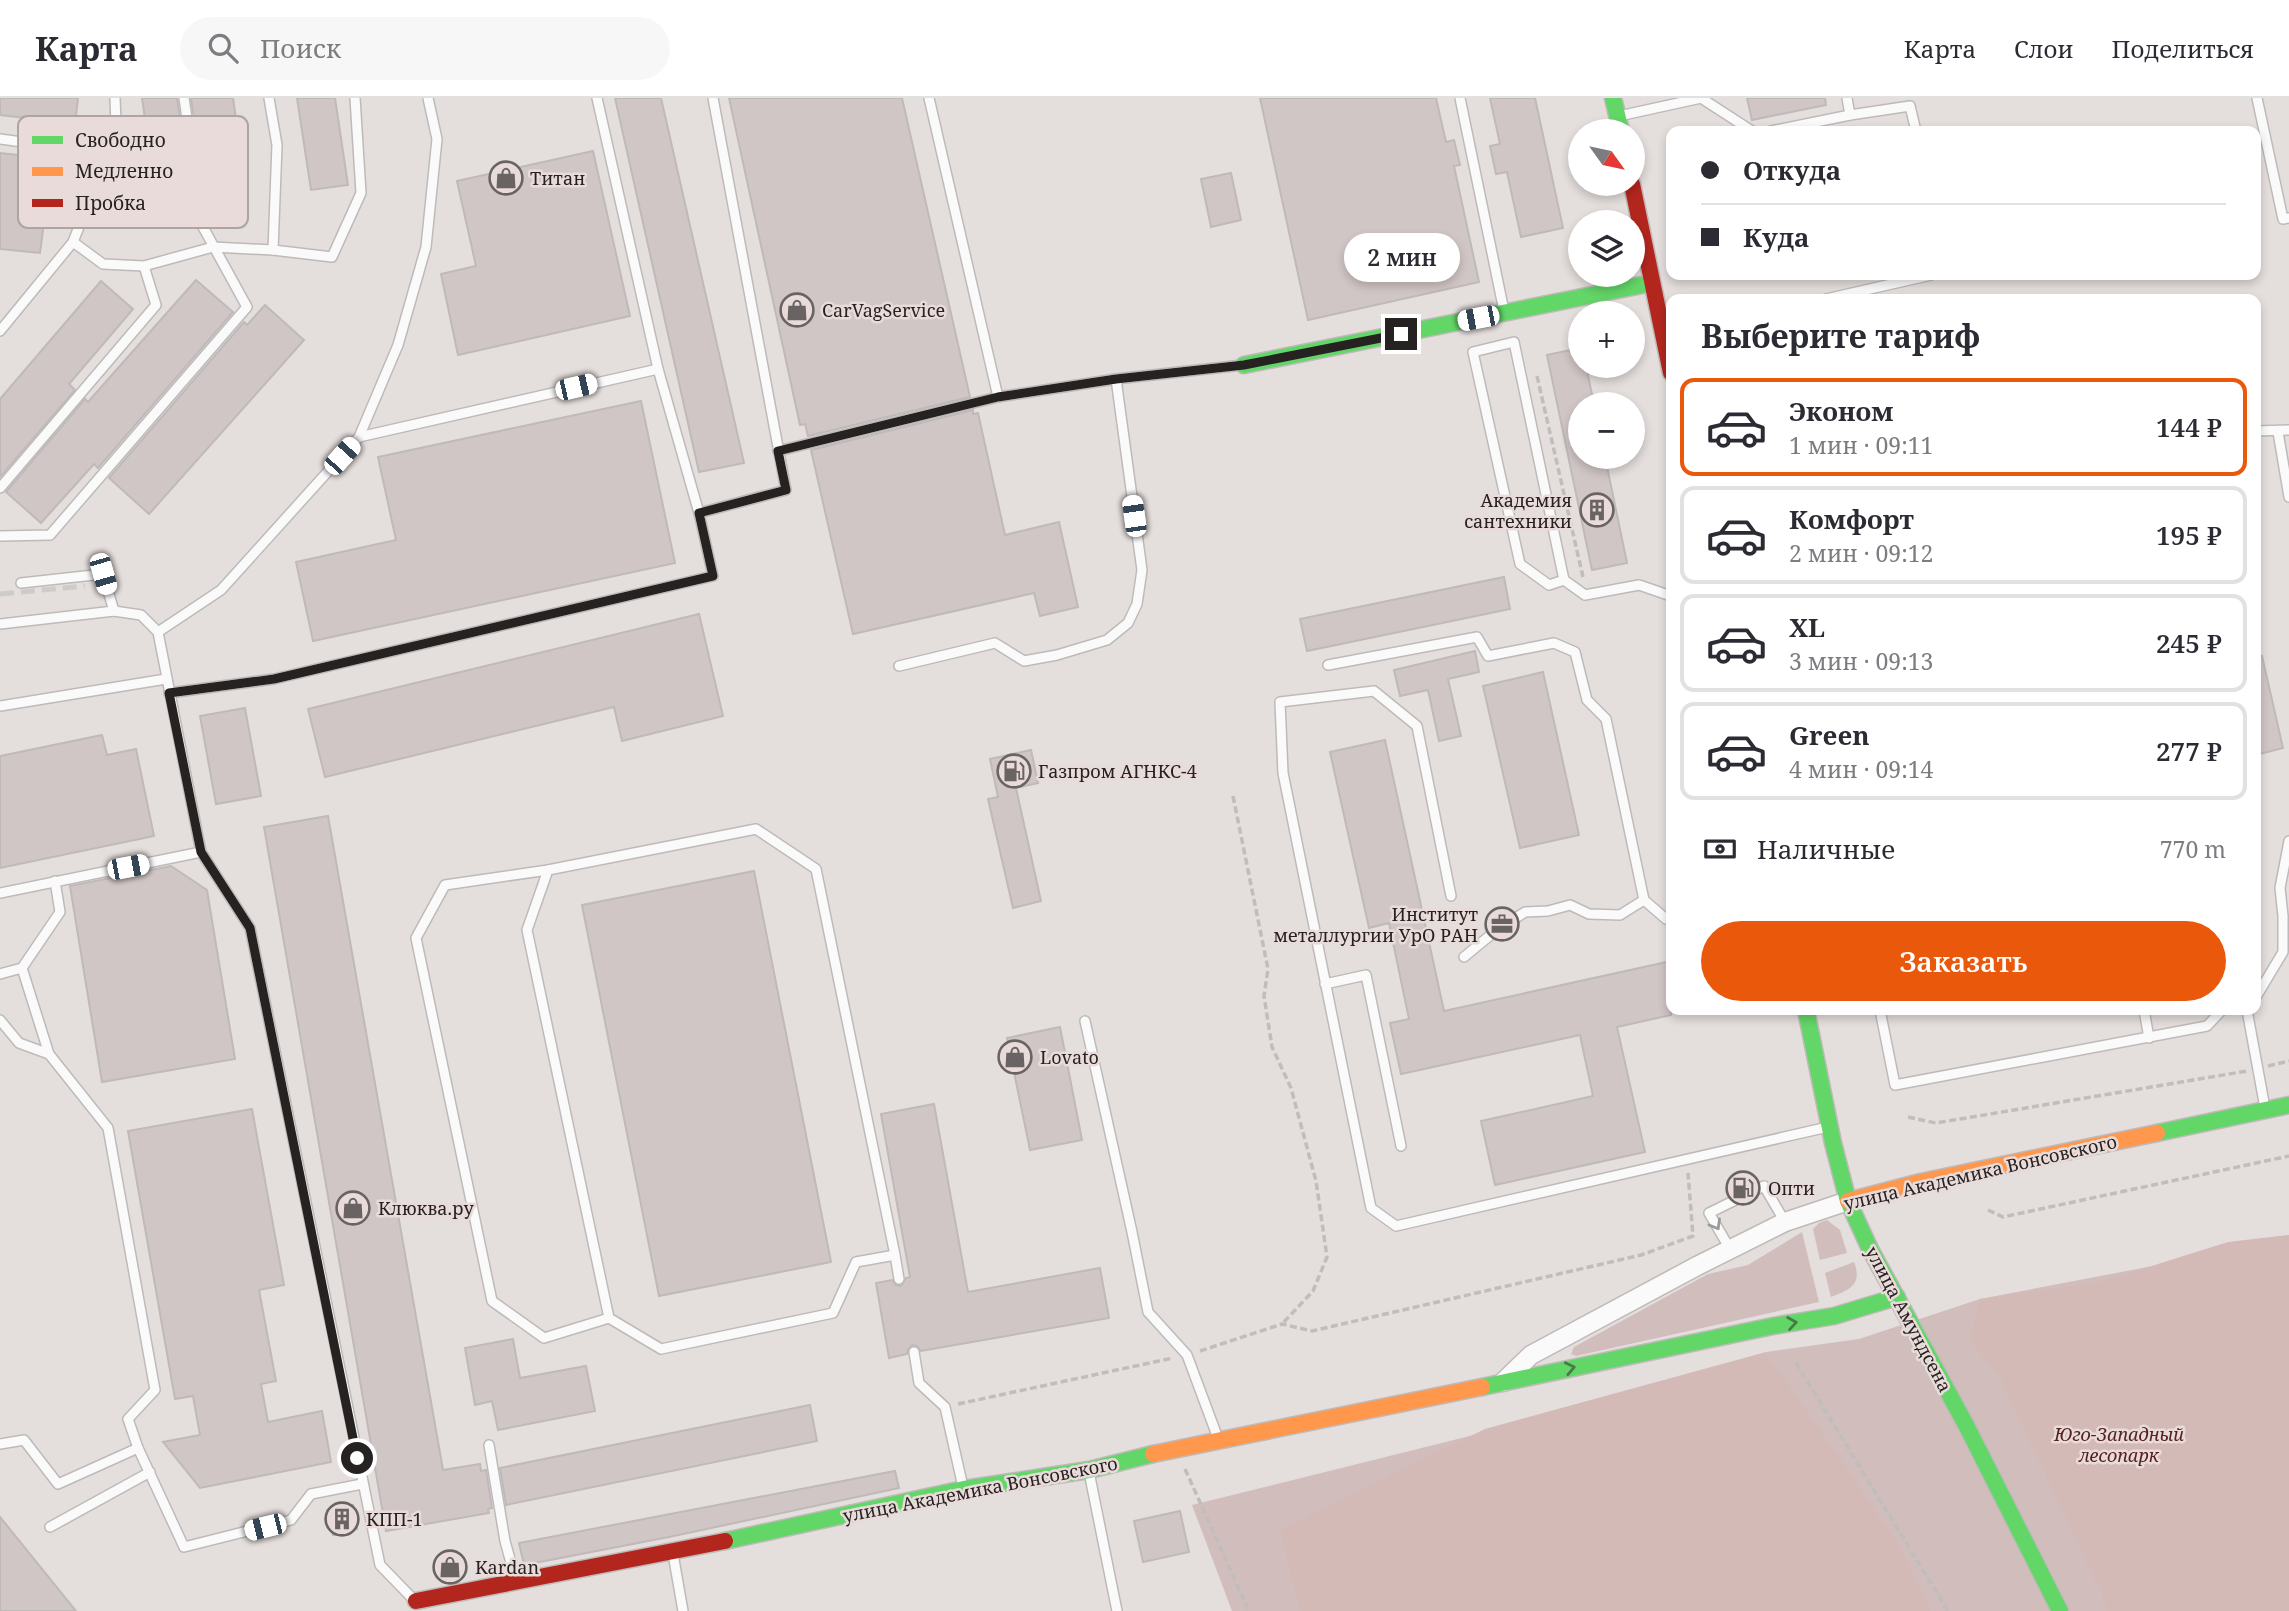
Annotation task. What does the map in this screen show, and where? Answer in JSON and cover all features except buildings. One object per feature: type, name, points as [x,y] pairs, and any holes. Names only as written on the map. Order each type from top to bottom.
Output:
[{"type":"street","points":[[1613,98],[1618,119]]},
{"type":"street","points":[[1634,196],[1652,283],[1666,331]]},
{"type":"street","points":[[1244,365],[1652,283]]},
{"type":"street","name":"улица Амундсена","points":[[1807,1015],[1848,1201],[1870,1249],[1966,1425],[2060,1611]]},
{"type":"street","name":"улица Академика Вонсовского","points":[[1503,1382],[1531,1355],[1785,1222],[1848,1201],[1920,1182],[2289,1105]]},
{"type":"street","name":"улица Академика Вонсовского","points":[[416,1601],[672,1552],[964,1489],[1089,1471],[1174,1449],[1219,1443],[1773,1326],[1834,1316],[1897,1297]]},
{"type":"lane","points":[[115,98],[116,116]]},
{"type":"lane","points":[[184,98],[187,116]]},
{"type":"lane","points":[[269,98],[277,145],[272,250]]},
{"type":"lane","points":[[72,242],[103,264],[144,267],[213,247],[332,257],[361,193],[355,98]]},
{"type":"lane","points":[[158,632],[221,590],[359,437],[398,345],[426,247],[437,139],[428,98]]},
{"type":"lane","points":[[169,693],[274,679],[713,576],[699,513],[658,369],[597,98]]},
{"type":"lane","points":[[699,513],[786,490],[713,98]]},
{"type":"lane","points":[[929,98],[998,397]]},
{"type":"lane","points":[[1460,98],[1504,313]]},
{"type":"lane","points":[[1635,119],[1701,98],[1744,126]]},
{"type":"lane","points":[[1847,98],[1850,115]]},
{"type":"lane","points":[[2257,98],[2283,219],[2289,218]]},
{"type":"lane","points":[[1795,126],[1910,106],[1915,126]]},
{"type":"lane","points":[[0,139],[18,141]]},
{"type":"lane","points":[[0,331],[72,242],[78,228]]},
{"type":"lane","points":[[0,536],[50,535],[247,307],[204,228]]},
{"type":"lane","points":[[0,488],[156,305],[144,267]]},
{"type":"lane","points":[[1848,294],[1909,280]]},
{"type":"lane","points":[[1564,580],[1549,585],[1520,564],[1473,352],[1514,342],[1564,580],[1585,595],[1639,585],[1666,594]]},
{"type":"lane","points":[[778,451],[998,397],[1116,379],[1244,365]]},
{"type":"lane","points":[[359,437],[658,369]]},
{"type":"lane","points":[[899,666],[995,643],[1024,661],[1057,655],[1107,640],[1128,622],[1138,604],[1142,570],[1116,379]]},
{"type":"lane","points":[[2261,431],[2289,430]]},
{"type":"lane","points":[[2278,432],[2289,497]]},
{"type":"lane","points":[[21,583],[103,574],[114,611]]},
{"type":"lane","points":[[0,624],[114,611],[141,615],[158,632],[201,852],[250,928],[380,1565],[416,1601]]},
{"type":"lane","points":[[1328,666],[1477,637],[1489,656],[1554,643],[1575,652],[1587,699],[1606,719],[1644,900],[1666,919]]},
{"type":"lane","points":[[0,706],[166,679]]},
{"type":"lane","points":[[1451,897],[1418,726],[1374,691],[1280,702],[1283,773],[1371,1208],[1396,1226],[1830,1127]]},
{"type":"lane","points":[[609,1318],[544,1338],[492,1300],[416,939],[445,885],[548,870],[756,829],[816,869],[899,1279]]},
{"type":"lane","points":[[2261,989],[2283,952],[2280,888],[2289,841]]},
{"type":"lane","points":[[0,893],[201,852]]},
{"type":"lane","points":[[548,870],[527,930],[609,1318],[661,1349],[833,1313],[856,1262],[895,1255]]},
{"type":"lane","points":[[0,974],[22,968],[60,912],[55,881]]},
{"type":"lane","points":[[1464,957],[1525,912],[1548,911],[1570,905],[1589,914],[1620,915],[1644,900]]},
{"type":"lane","points":[[22,968],[49,1054],[108,1128],[155,1390],[128,1419],[138,1448],[184,1547],[291,1520],[311,1494],[362,1484]]},
{"type":"lane","points":[[1325,984],[1366,975],[1401,1146]]},
{"type":"lane","points":[[1881,1015],[1895,1086],[2207,1026],[2217,1015]]},
{"type":"lane","points":[[2145,1015],[2149,1038]]},
{"type":"lane","points":[[2248,1015],[2265,1110]]},
{"type":"lane","points":[[0,1020],[19,1043],[49,1054]]},
{"type":"lane","points":[[1085,1021],[1148,1312],[1187,1355],[1219,1443]]},
{"type":"lane","points":[[1730,1249],[1709,1213],[1764,1186],[1785,1222]]},
{"type":"lane","points":[[914,1352],[919,1383],[945,1407],[964,1489]]},
{"type":"lane","points":[[0,1444],[24,1440],[58,1484],[138,1448]]},
{"type":"lane","points":[[489,1445],[505,1541],[516,1583]]},
{"type":"lane","points":[[1089,1471],[1117,1611]]},
{"type":"lane","points":[[50,1527],[150,1472]]},
{"type":"lane","points":[[672,1552],[683,1611]]},
{"type":"path","points":[[1535,367],[1584,578]]},
{"type":"path","points":[[945,1407],[1187,1355],[1282,1324],[1313,1290],[1327,1256],[1316,1181],[1291,1088],[1272,1047],[1264,996],[1268,969],[1233,796]]},
{"type":"path","points":[[1908,1117],[1936,1123],[2258,1069],[2289,1061]]},
{"type":"path","points":[[1988,1210],[2003,1217],[2289,1156]]},
{"type":"path","points":[[1282,1324],[1312,1331],[1640,1255],[1693,1236],[1687,1160]]},
{"type":"path","points":[[1796,1363],[1948,1611]]},
{"type":"path","points":[[1174,1449],[1249,1611]]},
{"type":"green space","points":[[1827,1220],[1840,1230],[1847,1253],[1820,1260],[1813,1229]]},
{"type":"green space","points":[[1802,1232],[1819,1302],[1576,1356],[1571,1354],[1574,1347],[1708,1274],[1748,1265]]},
{"type":"green space","points":[[2289,1235],[2289,1611],[2109,1611],[2000,1378],[1969,1339],[1980,1299],[2104,1281],[2228,1242]]},
{"type":"green space","name":"Юго-Западный лесопарк","points":[[2289,1240],[2289,1611],[1232,1611],[1192,1505],[1772,1361],[1766,1352],[1859,1339],[1980,1299]]},
{"type":"green space","points":[[1854,1262],[1857,1276],[1853,1286],[1831,1297],[1825,1273]]},
{"type":"green space","points":[[1766,1352],[1896,1540],[1931,1611],[1300,1611],[1280,1529],[1485,1429]]},
{"type":"railway","points":[[0,594],[85,586]]},
{"type":"traffic: fast","points":[[1613,98],[1618,119]]},
{"type":"traffic: fast","points":[[1244,365],[1652,283]]},
{"type":"traffic: fast","points":[[1807,1015],[1833,1143],[1848,1201],[1870,1249],[1966,1425],[2060,1611]]},
{"type":"traffic: fast","points":[[2157,1133],[2289,1105]]},
{"type":"traffic: fast","points":[[1482,1387],[1773,1326],[1834,1316],[1897,1297]]},
{"type":"traffic: fast","points":[[725,1541],[964,1489],[1089,1470],[1153,1454]]},
{"type":"traffic: slow","points":[[1848,1201],[1921,1182],[2157,1133]]},
{"type":"traffic: slow","points":[[1153,1454],[1482,1387]]},
{"type":"traffic: jam","points":[[1634,196],[1666,349]]},
{"type":"traffic: jam","points":[[416,1601],[725,1541]]},
{"type":"place","name":"Титан","points":[[506,178]]},
{"type":"place","name":"CarVagService","points":[[797,310]]},
{"type":"place","name":"Академия сантехники","points":[[1597,510]]},
{"type":"place","name":"Газпром АГНКС-4","points":[[1014,771]]},
{"type":"place","name":"Институт металлургии УрО РАН","points":[[1502,924]]},
{"type":"place","name":"Lovato","points":[[1015,1057]]},
{"type":"place","name":"Опти","points":[[1743,1188]]},
{"type":"place","name":"Клюква.ру","points":[[353,1208]]},
{"type":"place","name":"КПП-1","points":[[342,1519]]},
{"type":"place","name":"Kardan","points":[[450,1567]]},
{"type":"route","points":[[357,1458],[250,928],[201,852],[169,693],[274,679],[713,576],[699,513],[786,490],[778,451],[998,397],[1116,379],[1244,365],[1401,334]]}]
